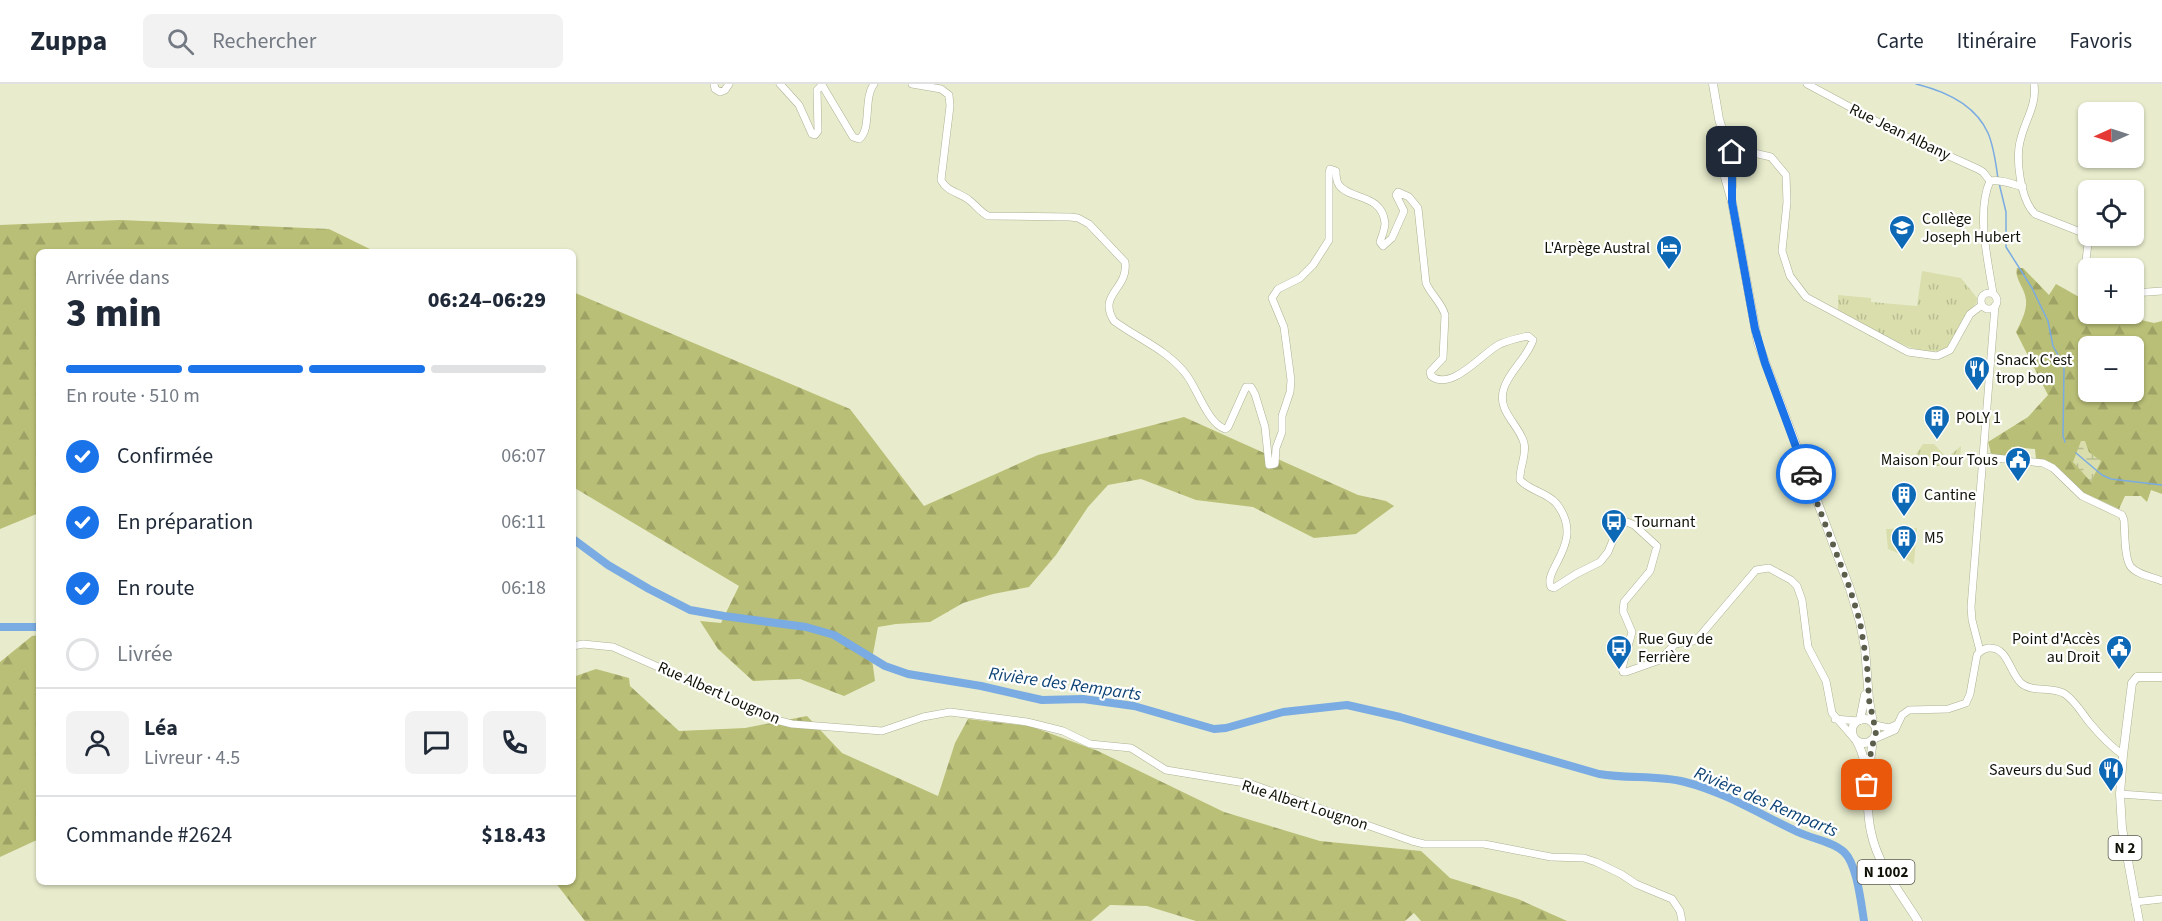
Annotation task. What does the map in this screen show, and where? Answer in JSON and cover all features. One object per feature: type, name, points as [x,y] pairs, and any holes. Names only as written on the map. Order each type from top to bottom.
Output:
[{"type":"main road","points":[[1713,84],[1730,160],[1732,202],[1758,343],[1856,607],[1865,648],[1876,732],[1874,739],[1864,744],[1855,739],[1852,727],[1859,720],[1868,678]]},
{"type":"main road","points":[[1719,118],[1719,151],[1715,155],[1715,162],[1717,166],[1730,160]]},
{"type":"main road","points":[[1719,151],[1730,160]]},
{"type":"main road","name":"N 2","points":[[2139,921],[2122,828],[2120,794],[2123,755],[2132,683],[2137,677],[2162,677]]},
{"type":"main road","points":[[1859,720],[1868,720],[1874,724]]},
{"type":"main road","name":"N 1002","points":[[1855,739],[1861,750],[1867,785],[1868,818],[1876,851],[1888,875],[1918,921]]},
{"type":"main road","name":"N 1002","points":[[1867,785],[1874,739]]},
{"type":"street","points":[[714,84],[715,90],[720,92],[725,90],[729,84]]},
{"type":"street","points":[[780,84],[799,105],[812,134],[817,134],[819,128],[817,90],[822,85],[853,137],[859,139],[864,134],[868,94],[874,84]]},
{"type":"street","points":[[912,84],[941,89],[949,94],[950,106],[941,180],[944,186],[971,200],[988,216],[1070,217],[1089,224],[1125,262],[1125,278],[1110,296],[1108,304],[1109,313],[1114,321],[1177,364],[1193,384],[1211,417],[1224,429],[1228,427],[1246,387],[1251,387],[1263,418],[1269,465],[1275,464],[1276,448],[1282,432],[1282,416],[1290,392],[1291,380],[1284,327],[1272,298],[1278,289],[1300,278],[1307,271],[1329,240],[1328,178],[1330,169],[1336,171],[1337,182],[1342,189],[1369,199],[1380,209],[1385,222],[1380,242],[1383,246],[1392,238],[1404,211],[1396,195],[1398,192],[1409,196],[1418,208],[1426,283],[1446,315],[1443,358],[1430,372],[1431,376],[1442,380],[1450,379],[1473,365],[1499,344],[1528,336],[1533,340],[1531,348],[1509,376],[1502,395],[1507,416],[1525,446],[1520,467],[1520,480],[1528,488],[1547,496],[1557,505],[1564,519],[1568,536],[1549,579],[1551,587],[1554,588],[1600,562],[1608,552],[1620,523],[1627,522],[1634,525],[1657,546],[1650,571],[1624,602],[1623,611],[1632,632],[1623,662],[1623,672],[1650,665],[1660,660],[1676,644],[1693,641],[1699,637],[1756,570],[1769,568],[1791,580],[1797,586],[1802,600],[1808,647],[1822,672],[1832,713],[1855,739]]},
{"type":"street","name":"Rue Jean Albany","points":[[1807,84],[1898,133],[1978,169],[1994,181]]},
{"type":"street","points":[[2034,84],[2035,101],[2019,147],[2023,187],[2035,214],[2078,231]]},
{"type":"street","points":[[1730,160],[1754,156],[1770,160],[1785,178],[1788,190],[1782,251],[1790,276],[1806,297],[1908,352],[1937,356],[1950,351],[1970,314],[1988,307],[1997,299],[1989,293]]},
{"type":"street","points":[[1989,293],[1990,277],[1984,213],[1987,190],[1994,181],[2023,187]]},
{"type":"street","points":[[2144,293],[2162,291]]},
{"type":"street","points":[[1980,651],[1971,607],[1994,327],[1988,307],[1981,298],[1989,293]]},
{"type":"street","points":[[1984,457],[2043,463],[2053,468],[2082,496],[2122,515],[2127,559],[2130,565],[2140,573],[2162,581]]},
{"type":"street","name":"Rue Albert Lougnon","points":[[576,645],[614,647],[792,724],[882,731],[923,717],[950,712],[1027,722],[1064,731],[1090,744],[1131,748],[1166,770],[1251,784],[1424,844],[1484,844],[1551,857],[1584,858],[1607,866],[1636,884],[1672,899],[1680,911],[1682,921]]},
{"type":"street","points":[[1874,739],[1892,732],[1904,713],[1909,710],[1948,709],[1968,702],[1975,659],[1980,651],[1997,648],[2003,653],[2018,681],[2023,685],[2063,693],[2123,755]]},
{"type":"street","points":[[1835,718],[1859,720]]},
{"type":"street","points":[[1874,724],[1889,728],[1898,723]]},
{"type":"street","points":[[2120,794],[2162,797]]},
{"type":"street","points":[[2135,902],[2162,899]]},
{"type":"green space","points":[[120,220],[329,229],[370,249],[36,249],[36,514],[0,529],[0,225]]},
{"type":"green space","points":[[2017,268],[2023,268],[2049,295],[2056,284],[2078,296],[2078,324],[2144,324],[2144,321],[2154,323],[2162,321],[2162,494],[2151,490],[2147,502],[2141,496],[2125,496],[2119,509],[2080,491],[2047,461],[2036,459],[2035,449],[2012,447],[2007,455],[1991,453],[1988,442],[2028,417],[2048,395],[2016,332],[2026,304],[2018,280]]},
{"type":"green space","points":[[1922,271],[1961,278],[1977,298],[1977,302],[1964,319],[1951,343],[1939,351],[1926,351],[1894,341],[1838,310],[1838,295],[1871,298],[1871,302],[1917,306]]},
{"type":"green space","points":[[576,293],[850,409],[924,506],[1038,455],[1184,417],[1358,495],[1386,501],[1394,506],[1356,534],[1314,538],[1253,507],[1196,500],[1141,479],[1108,485],[1088,507],[1056,555],[1029,587],[963,603],[930,622],[878,627],[872,659],[875,681],[844,696],[800,679],[753,681],[718,649],[700,621],[721,623],[739,586],[576,489]]},
{"type":"green space","points":[[2081,441],[2085,441],[2089,452],[2101,461],[2091,482],[2073,462]]},
{"type":"green space","points":[[1923,444],[1934,444],[1947,458],[1961,446],[1960,464],[1955,467],[1931,466],[1932,459],[1922,458],[1916,454]]},
{"type":"green space","points":[[1917,528],[1913,564],[1888,549],[1886,529]]},
{"type":"green space","points":[[36,635],[36,840],[0,857],[0,662],[32,636]]},
{"type":"green space","points":[[596,669],[629,678],[630,686],[679,731],[745,728],[807,716],[842,753],[938,796],[955,743],[968,719],[1030,726],[1098,751],[1224,812],[1320,841],[1421,851],[1450,878],[1518,899],[1567,921],[1421,921],[1414,913],[1405,921],[1196,921],[1147,906],[1110,905],[1091,921],[585,921],[557,885],[576,885],[576,676]]},
{"type":"waterway","points":[[1916,84],[1958,100],[1975,114],[1990,138],[1998,179]]},
{"type":"waterway","points":[[1999,183],[2006,212],[2006,247],[2032,288],[2048,321],[2053,346],[2064,366],[2063,436],[2065,442]]},
{"type":"waterway","points":[[2076,453],[2102,475],[2111,479],[2162,485]]},
{"type":"waterway","name":"Rivière des Remparts","points":[[576,541],[608,565],[690,610],[806,627],[834,635],[885,666],[908,674],[981,686],[1042,700],[1083,699],[1134,706],[1214,729],[1226,728],[1283,712],[1347,705],[1400,717],[1599,774],[1664,778],[1700,786],[1798,832],[1834,845],[1844,852],[1855,874],[1864,921]]},
{"type":"waterway","name":"Rivière des Remparts","points":[[0,627],[36,627]]},
{"type":"way so far","points":[[1806,474],[1850,589],[1860,622],[1867,664],[1869,700],[1876,727],[1867,785]]},
{"type":"place","name":"Collège Joseph Hubert","points":[[1902,251]]},
{"type":"place","name":"L'Arpège Austral","points":[[1669,271]]},
{"type":"place","name":"Snack C'est trop bon","points":[[1977,392]]},
{"type":"place","name":"POLY 1","points":[[1937,441]]},
{"type":"place","name":"Maison Pour Tous","points":[[2018,483]]},
{"type":"place","name":"Cantine","points":[[1904,518]]},
{"type":"place","name":"Tournant","points":[[1614,545]]},
{"type":"place","name":"M5","points":[[1904,561]]},
{"type":"place","name":"Rue Guy de Ferrière","points":[[1619,671]]},
{"type":"place","name":"Point d'Accès au Droit","points":[[2119,671]]},
{"type":"place","name":"Saveurs du Sud","points":[[2111,793]]},
{"type":"route","points":[[1732,152],[1736,159],[1732,168],[1732,202],[1758,343],[1806,474]]}]
